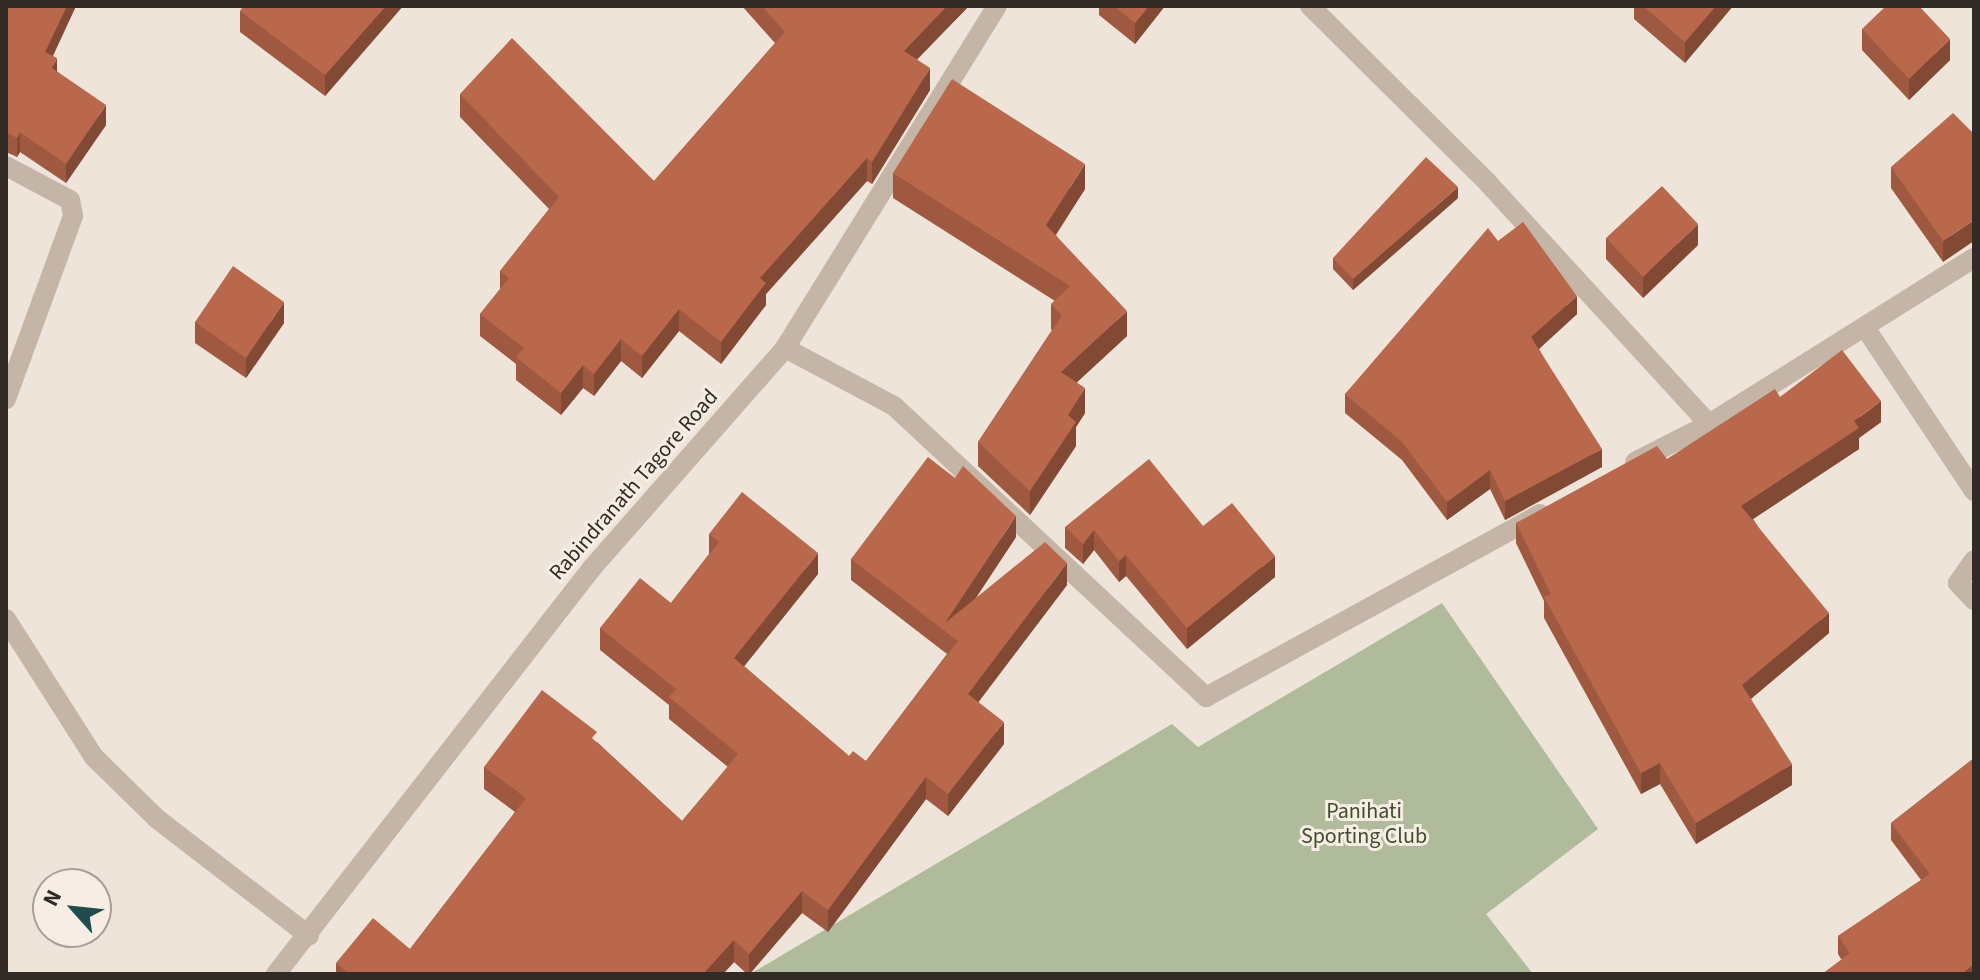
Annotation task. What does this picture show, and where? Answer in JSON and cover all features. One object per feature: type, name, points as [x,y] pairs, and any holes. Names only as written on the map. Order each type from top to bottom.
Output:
[{"type":"street","name":"Rabindranath Tagore Road","points":[[276,974],[309,936],[592,568],[785,348],[997,6]]},
{"type":"street","points":[[1310,6],[1488,183],[1709,424]]},
{"type":"street","points":[[6,166],[70,200],[73,216],[6,399]]},
{"type":"street","points":[[1609,476],[1709,424],[1866,329],[1974,258]]},
{"type":"street","points":[[1866,329],[1974,491]]},
{"type":"street","points":[[785,348],[894,406],[1206,697],[1567,499]]},
{"type":"street","points":[[1974,560],[1958,583],[1974,600]]},
{"type":"street","points":[[6,619],[94,757],[156,818],[309,936]]},
{"type":"green space","name":"Panihati Sporting Club","points":[[1442,603],[1598,829],[1486,914],[1533,974],[750,974],[1172,724],[1198,747]]},
{"type":"building","points":[[6,6],[67,6],[45,52],[57,58],[52,68],[106,105],[66,164],[20,132],[17,138],[6,132]]},
{"type":"building","points":[[243,6],[386,6],[325,75],[240,11]]},
{"type":"building","points":[[762,6],[947,6],[904,51],[930,68],[872,162],[867,158],[760,278],[766,283],[721,342],[679,309],[642,356],[621,339],[594,374],[583,365],[561,393],[516,357],[524,348],[480,314],[509,278],[500,271],[559,197],[460,94],[512,38],[654,181],[785,32]]},
{"type":"building","points":[[1114,6],[1149,6],[1135,23]]},
{"type":"building","points":[[1643,6],[1716,6],[1685,42]]},
{"type":"building","points":[[1886,6],[1919,6],[1950,39],[1909,79],[1862,29]]},
{"type":"building","points":[[952,79],[1085,164],[1046,225],[1127,311],[1061,372],[1085,388],[1068,415],[1076,422],[1030,491],[978,442],[1062,316],[1051,304],[1070,286],[893,173]]},
{"type":"building","points":[[1953,113],[1974,134],[1974,220],[1943,241],[1891,167]]},
{"type":"building","points":[[1426,157],[1458,187],[1353,279],[1333,258]]},
{"type":"building","points":[[1662,186],[1698,224],[1643,277],[1606,238]]},
{"type":"building","points":[[1523,222],[1577,296],[1531,337],[1602,449],[1505,501],[1490,470],[1447,502],[1402,442],[1345,394],[1488,228],[1498,241]]},
{"type":"building","points":[[233,266],[284,302],[246,358],[195,322]]},
{"type":"building","points":[[1842,350],[1881,401],[1854,421],[1859,428],[1741,506],[1829,613],[1742,685],[1792,764],[1696,823],[1660,763],[1641,773],[1544,597],[1551,594],[1516,523],[1657,446],[1667,459],[1775,389],[1780,397]]},
{"type":"building","points":[[928,457],[955,478],[963,466],[1016,516],[945,623],[1045,542],[1067,563],[968,694],[1004,722],[948,794],[926,777],[828,910],[802,891],[749,954],[734,940],[703,974],[349,974],[336,963],[373,918],[410,949],[526,798],[484,767],[542,690],[597,732],[592,738],[682,821],[738,754],[669,697],[676,689],[600,628],[640,578],[671,603],[719,542],[709,534],[742,492],[818,553],[734,658],[849,756],[853,751],[866,761],[958,641],[851,559]]},
{"type":"building","points":[[1149,459],[1203,526],[1232,503],[1275,556],[1187,628],[1126,555],[1119,561],[1094,530],[1083,544],[1065,527]]},
{"type":"building","points":[[1974,758],[1974,964],[1962,974],[1822,974],[1850,953],[1838,936],[1930,874],[1891,823]]}]
